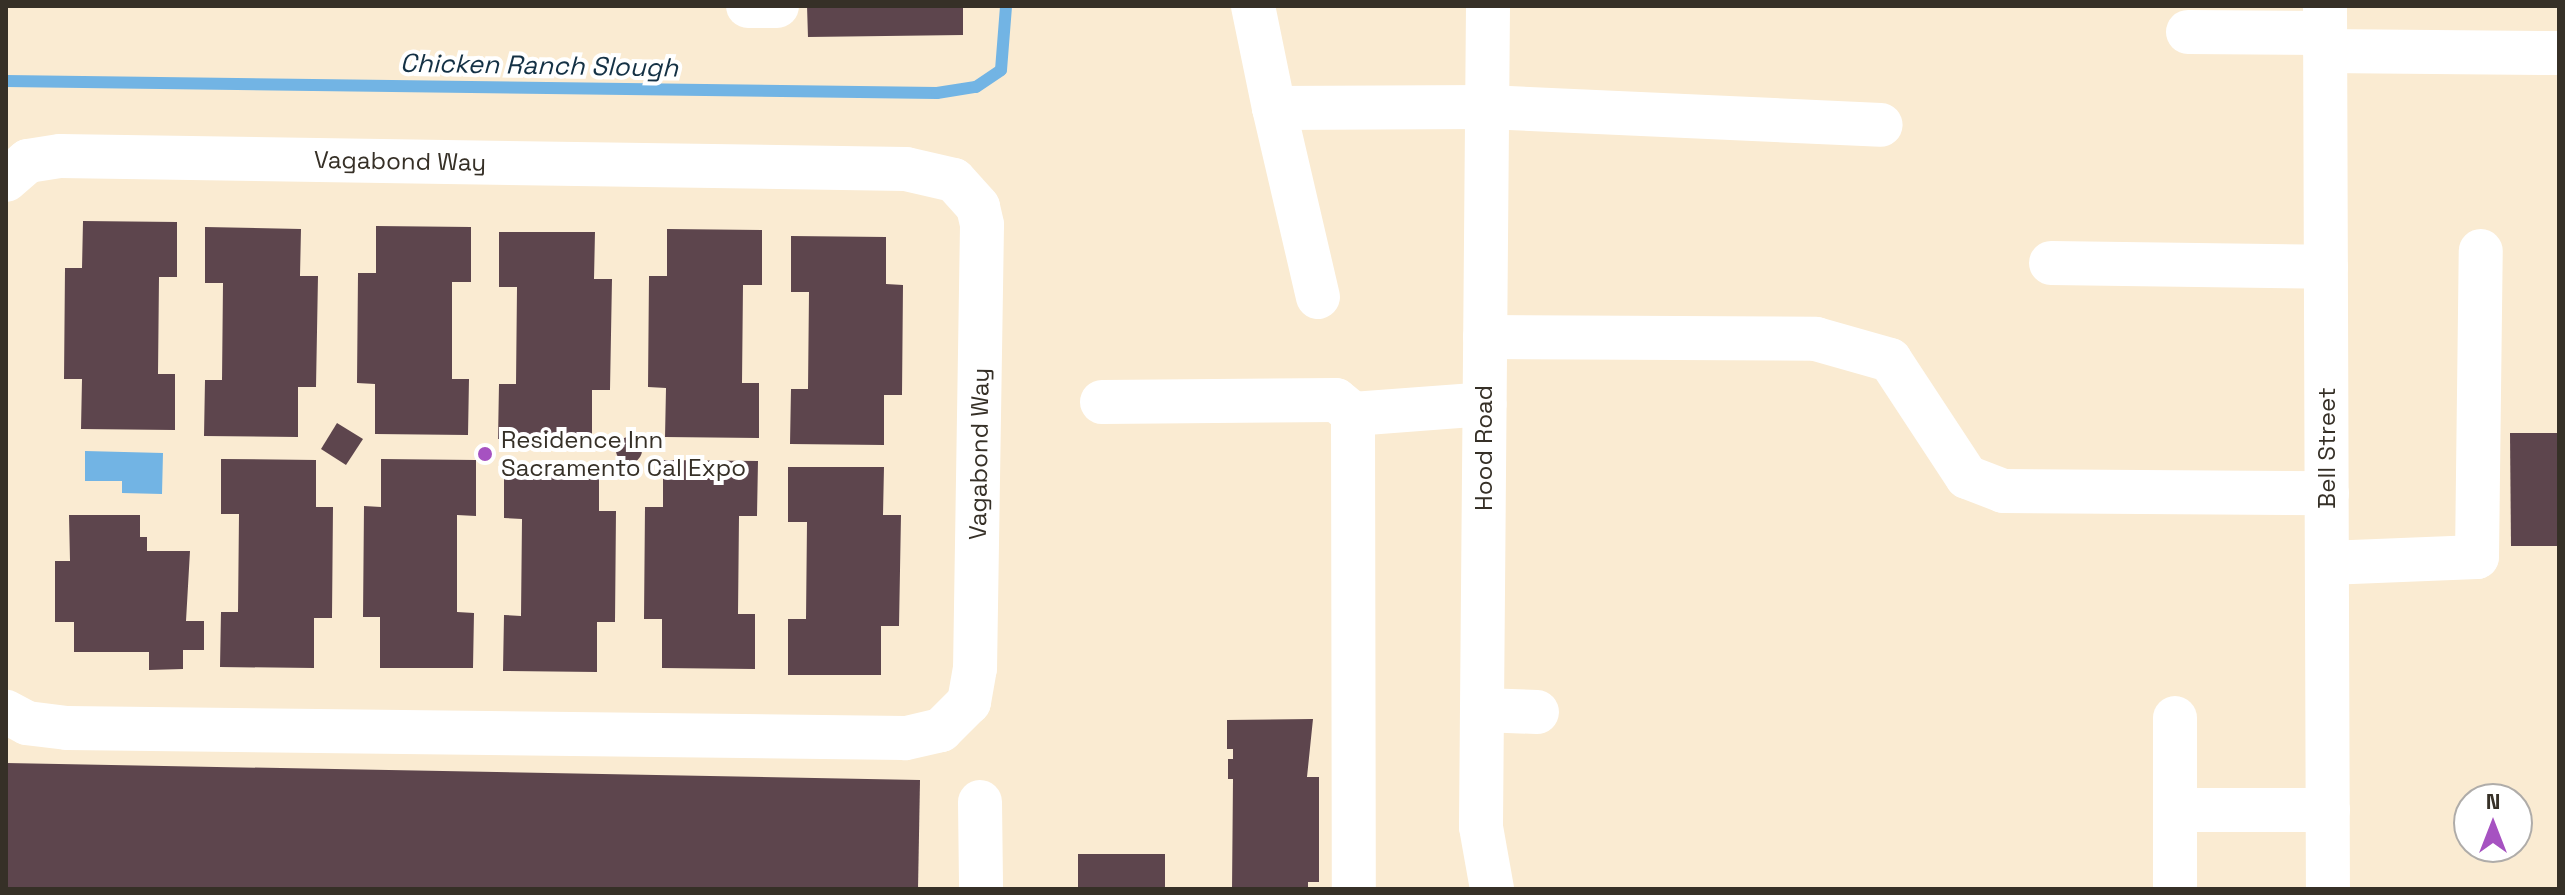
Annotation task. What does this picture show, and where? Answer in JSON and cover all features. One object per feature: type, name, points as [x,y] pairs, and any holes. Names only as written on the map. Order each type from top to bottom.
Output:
[{"type":"street","points":[[748,6],[777,6]]},
{"type":"street","points":[[1253,6],[1318,297]]},
{"type":"street","name":"Hood Road","points":[[1488,6],[1481,827],[1492,889]]},
{"type":"street","points":[[2188,32],[2325,30],[2559,53]]},
{"type":"street","name":"Bell Street","points":[[2325,30],[2328,889]]},
{"type":"street","points":[[1274,108],[1487,107],[1881,125]]},
{"type":"street","name":"Vagabond Way","points":[[11,175],[28,161],[60,156],[906,169],[954,180],[978,207],[982,225],[975,668],[969,702],[941,730],[905,738],[67,728],[17,717]]},
{"type":"street","points":[[2327,563],[2477,557],[2481,251]]},
{"type":"street","points":[[2051,263],[2326,267]]},
{"type":"street","points":[[1485,337],[1816,339],[1890,360],[1967,477],[2003,491],[2327,493]]},
{"type":"street","points":[[1102,402],[1336,400],[1353,414],[1485,404]]},
{"type":"street","points":[[1353,414],[1354,889]]},
{"type":"street","points":[[1482,710],[1537,712]]},
{"type":"street","points":[[2175,718],[2175,887]]},
{"type":"street","points":[[980,802],[981,889]]},
{"type":"street","points":[[2175,810],[2328,810]]},
{"type":"water","points":[[85,451],[163,453],[162,494],[122,493],[122,481],[85,481]]},
{"type":"building","points":[[807,6],[963,6],[963,35],[808,37]]},
{"type":"building","points":[[83,221],[177,222],[177,277],[159,277],[158,374],[175,374],[175,430],[81,429],[82,379],[64,379],[65,268],[82,268]]},
{"type":"building","points":[[376,226],[471,227],[471,282],[452,282],[452,379],[469,379],[468,435],[375,434],[375,384],[357,383],[358,273],[376,273]]},
{"type":"building","points":[[205,227],[301,229],[300,276],[318,276],[316,387],[298,387],[298,437],[204,436],[205,380],[222,380],[223,283],[205,283]]},
{"type":"building","points":[[667,229],[762,230],[762,285],[743,285],[742,383],[759,383],[759,438],[665,437],[666,388],[648,387],[649,276],[667,276]]},
{"type":"building","points":[[499,232],[595,232],[594,279],[612,279],[610,390],[592,390],[592,440],[498,439],[499,384],[516,384],[517,287],[499,287]]},
{"type":"building","points":[[791,236],[886,237],[886,284],[903,285],[902,395],[884,395],[884,445],[790,444],[791,389],[808,389],[809,292],[791,292]]},
{"type":"building","points":[[337,423],[363,439],[346,465],[321,449]]},
{"type":"building","points":[[2510,433],[2559,433],[2559,546],[2511,546]]},
{"type":"building","points":[[629,437],[638,441],[642,450],[638,459],[629,463],[620,459],[616,450],[620,441]]},
{"type":"building","points":[[221,459],[316,460],[316,507],[333,507],[332,618],[314,618],[314,668],[220,667],[221,612],[238,612],[239,514],[221,514]]},
{"type":"building","points":[[381,459],[476,460],[476,516],[457,515],[457,612],[474,613],[473,668],[380,668],[380,617],[363,617],[364,506],[381,507]]},
{"type":"building","points":[[663,460],[758,461],[757,516],[739,516],[738,614],[755,614],[755,669],[662,668],[662,619],[644,619],[645,507],[663,507]]},
{"type":"building","points":[[504,463],[599,464],[599,511],[616,511],[615,622],[597,622],[597,672],[503,671],[504,615],[521,616],[522,519],[504,518]]},
{"type":"building","points":[[788,467],[884,467],[883,515],[901,515],[899,626],[881,626],[881,675],[788,675],[788,619],[806,619],[807,522],[788,522]]},
{"type":"building","points":[[69,515],[140,515],[140,537],[147,537],[147,551],[190,551],[186,621],[204,621],[204,650],[183,650],[183,669],[149,670],[149,652],[74,652],[74,622],[55,622],[55,561],[70,561]]},
{"type":"building","points":[[1313,719],[1307,777],[1319,777],[1319,882],[1308,882],[1308,889],[1232,889],[1233,779],[1228,779],[1228,759],[1233,759],[1233,749],[1227,749],[1227,720]]},
{"type":"building","points":[[6,763],[920,780],[918,889],[6,889]]},
{"type":"building","points":[[1078,854],[1165,854],[1165,889],[1078,889]]},
{"type":"waterway","name":"Chicken Ranch Slough","points":[[6,81],[937,93],[976,87],[1001,70],[1006,6]]},
{"type":"place","name":"Residence Inn Sacramento Cal Expo","points":[[485,454]]}]
